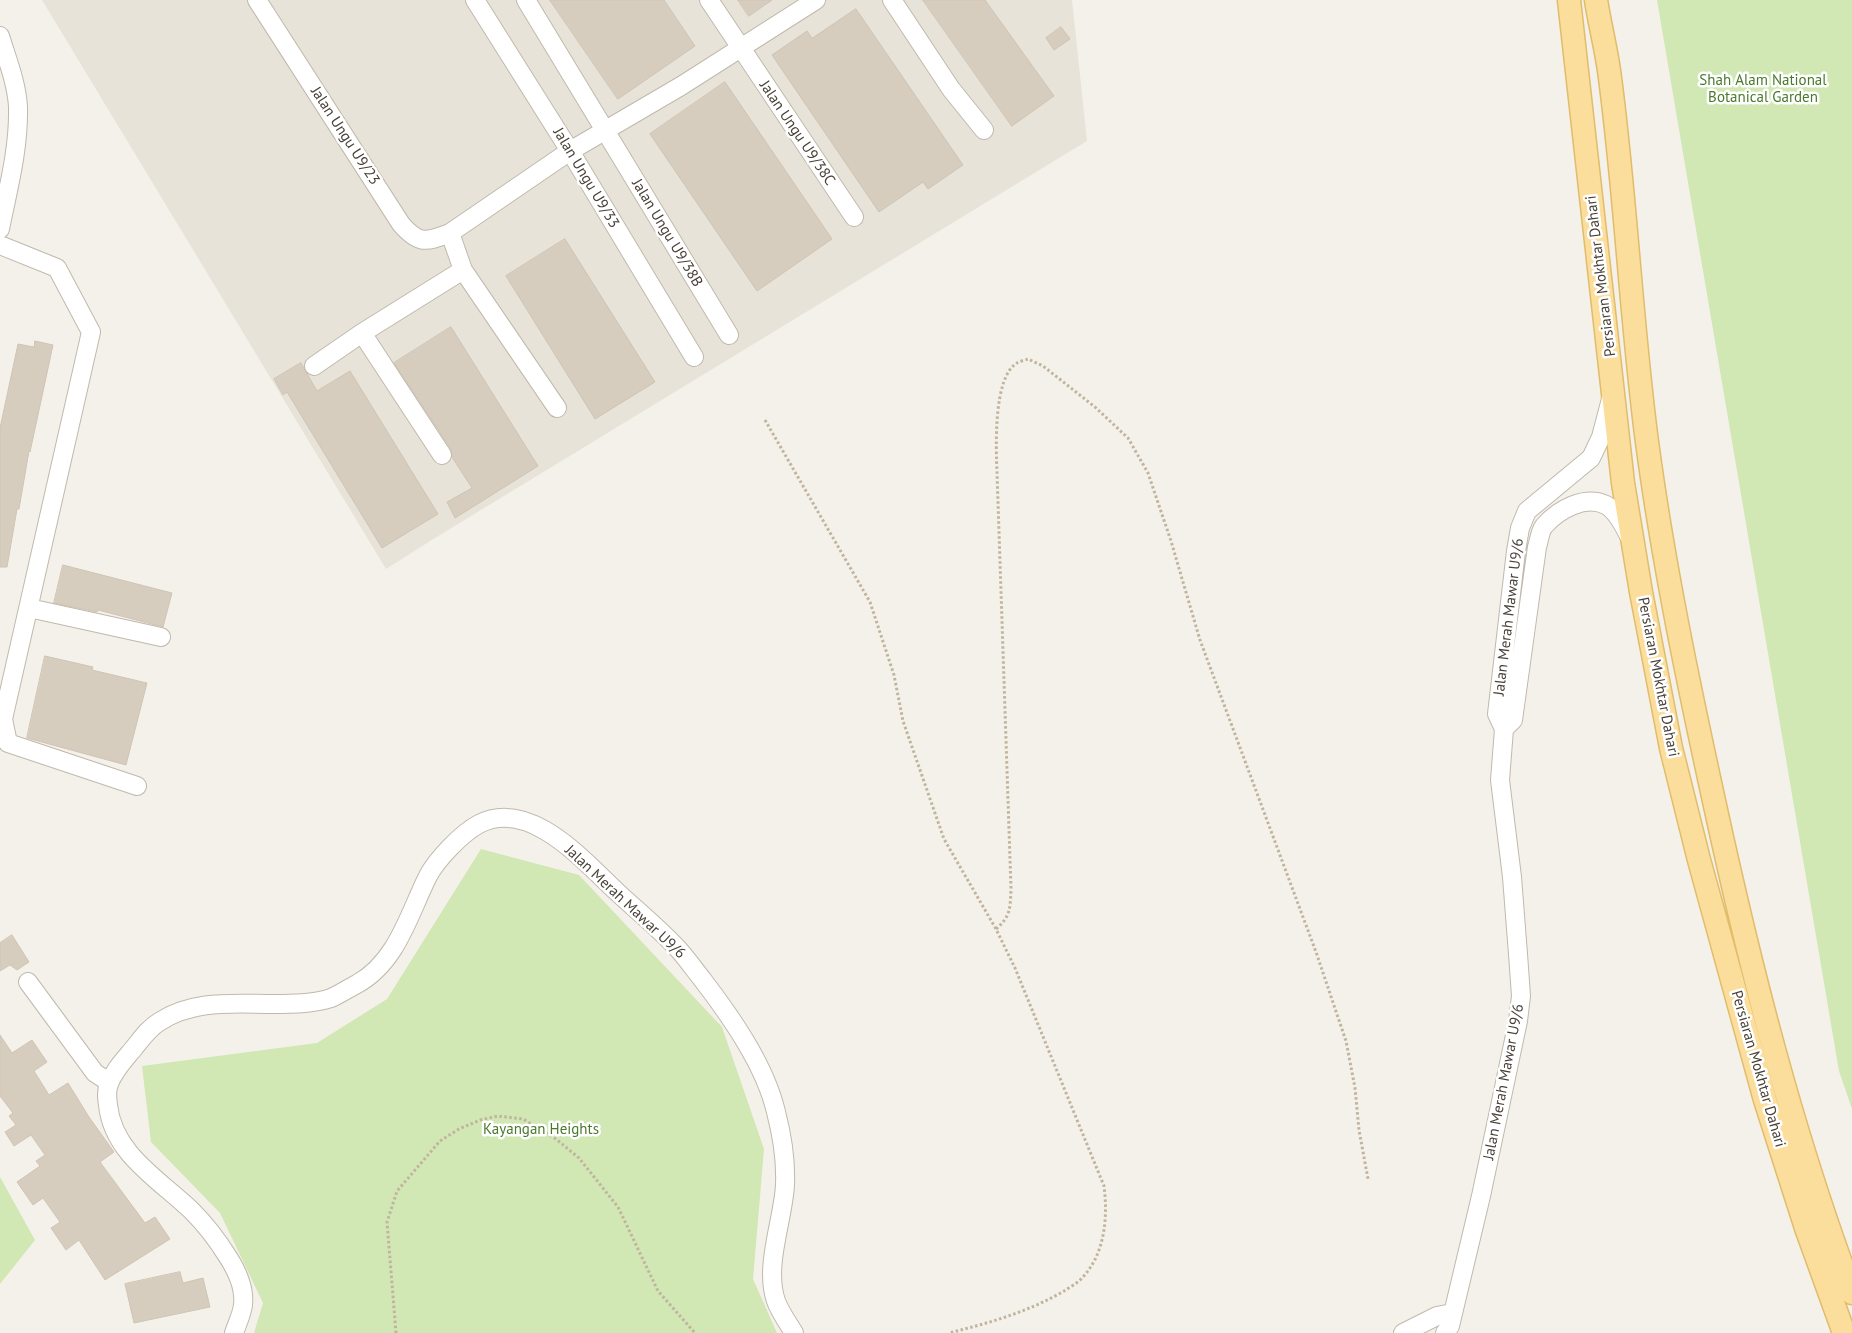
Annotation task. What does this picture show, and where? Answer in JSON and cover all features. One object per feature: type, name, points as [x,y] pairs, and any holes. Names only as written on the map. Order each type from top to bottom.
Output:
[{"type":"main road","name":"Persiaran Mokhtar Dahari","points":[[1569,0],[1623,483],[1641,592],[1669,738],[1698,860],[1765,1100],[1806,1228],[1844,1333]]},
{"type":"main road","name":"Persiaran Mokhtar Dahari","points":[[1596,0],[1611,84],[1647,441],[1687,676],[1752,963],[1787,1095],[1826,1223],[1852,1293]]},
{"type":"street","name":"Jalan Ungu U9/23","points":[[258,0],[401,224],[410,235],[420,240],[431,240],[450,233],[570,151],[740,49],[816,0]]},
{"type":"street","name":"Jalan Ungu U9/33","points":[[475,0],[570,151],[694,358]]},
{"type":"street","name":"Jalan Ungu U9/38B","points":[[526,0],[729,335]]},
{"type":"street","name":"Jalan Ungu U9/38C","points":[[708,0],[854,217]]},
{"type":"street","points":[[892,0],[951,89],[984,130]]},
{"type":"street","points":[[0,36],[10,66],[18,106],[17,147],[0,229]]},
{"type":"street","points":[[450,233],[463,270],[557,408]]},
{"type":"street","points":[[0,245],[57,268],[91,332],[3,719],[8,744],[137,786]]},
{"type":"street","points":[[314,366],[362,332],[463,270]]},
{"type":"street","points":[[362,332],[442,454]]},
{"type":"street","name":"Jalan Merah Mawar U9/6","points":[[1445,1333],[1450,1326],[1481,1196],[1518,1021],[1521,996],[1512,877],[1500,780],[1504,729],[1497,714],[1508,609],[1520,528],[1527,512],[1591,458],[1601,437],[1614,389]]},
{"type":"street","name":"Jalan Merah Mawar U9/6","points":[[1504,729],[1513,720],[1537,547],[1543,527],[1561,511],[1578,503],[1593,501],[1608,506],[1620,520],[1634,547]]},
{"type":"street","points":[[29,608],[160,637]]},
{"type":"street","name":"Jalan Merah Mawar U9/6","points":[[109,1082],[118,1067],[147,1032],[161,1020],[194,1006],[224,1003],[296,1004],[331,998],[367,978],[392,952],[417,903],[429,872],[452,845],[478,824],[500,817],[522,820],[544,830],[591,866],[680,950],[724,1008],[747,1043],[768,1086],[776,1110],[782,1146],[786,1181],[773,1272],[775,1299],[794,1333]]},
{"type":"street","points":[[28,982],[95,1073],[109,1082],[107,1092],[109,1116],[118,1138],[133,1158],[195,1214],[219,1242],[235,1268],[243,1289],[244,1307],[234,1333]]},
{"type":"street","points":[[1403,1333],[1438,1316],[1452,1313]]},
{"type":"path","points":[[996,929],[1006,921],[1010,910],[1011,889],[996,472],[996,419],[1002,388],[1008,373],[1016,363],[1028,359],[1043,366],[1095,407],[1128,438],[1148,473],[1171,541],[1200,640],[1316,952],[1346,1041],[1368,1179]]},
{"type":"path","points":[[765,420],[870,602],[894,675],[903,720],[944,839],[996,929],[1019,977],[1104,1186],[1105,1226],[1100,1247],[1083,1278],[1047,1301],[1019,1312],[949,1333]]},
{"type":"path","points":[[396,1333],[387,1222],[397,1191],[440,1141],[459,1129],[480,1120],[498,1116],[523,1119],[556,1139],[579,1158],[618,1207],[658,1291],[695,1333]]},
{"type":"shaded area","points":[[42,0],[1072,0],[1087,141],[386,569]]},
{"type":"green space","name":"Shah Alam National Botanical Garden","points":[[1657,0],[1852,0],[1852,1109],[1839,1071]]},
{"type":"green space","name":"Kayangan Heights","points":[[481,849],[579,875],[722,1027],[764,1149],[753,1279],[777,1333],[254,1333],[263,1303],[220,1213],[151,1142],[142,1066],[317,1043],[387,999]]},
{"type":"green space","points":[[0,1177],[35,1240],[0,1284]]},
{"type":"building","points":[[550,0],[664,0],[695,46],[618,99]]},
{"type":"building","points":[[738,0],[772,0],[749,16]]},
{"type":"building","points":[[923,0],[985,0],[1054,96],[1012,126]]},
{"type":"building","points":[[856,9],[963,165],[928,189],[923,182],[879,212],[772,55],[807,31],[812,38]]},
{"type":"building","points":[[1061,27],[1070,39],[1054,50],[1046,38]]},
{"type":"building","points":[[725,82],[832,239],[757,291],[650,134]]},
{"type":"building","points":[[565,239],[655,382],[595,419],[506,276]]},
{"type":"building","points":[[451,327],[538,466],[455,518],[447,502],[472,488],[452,457],[451,449],[394,363]]},
{"type":"building","points":[[35,341],[53,345],[29,451],[7,567],[0,567],[0,428],[18,344],[34,347]]},
{"type":"building","points":[[301,363],[317,391],[350,371],[438,514],[382,548],[287,392],[283,395],[274,379]]},
{"type":"building","points":[[63,565],[172,593],[163,627],[98,610],[97,612],[54,603]]},
{"type":"building","points":[[45,656],[93,667],[92,670],[147,683],[126,765],[27,738]]},
{"type":"building","points":[[12,935],[29,962],[17,970],[10,965],[0,971],[0,943]]},
{"type":"building","points":[[0,1035],[12,1053],[32,1040],[47,1062],[34,1071],[49,1095],[68,1083],[114,1152],[100,1162],[145,1223],[155,1217],[170,1239],[105,1280],[79,1240],[66,1250],[51,1228],[60,1222],[43,1198],[33,1205],[17,1182],[40,1166],[36,1161],[45,1155],[31,1135],[14,1146],[5,1132],[16,1125],[9,1116],[13,1113],[0,1096]]},
{"type":"building","points":[[180,1272],[183,1283],[203,1278],[210,1307],[134,1323],[125,1284]]}]
